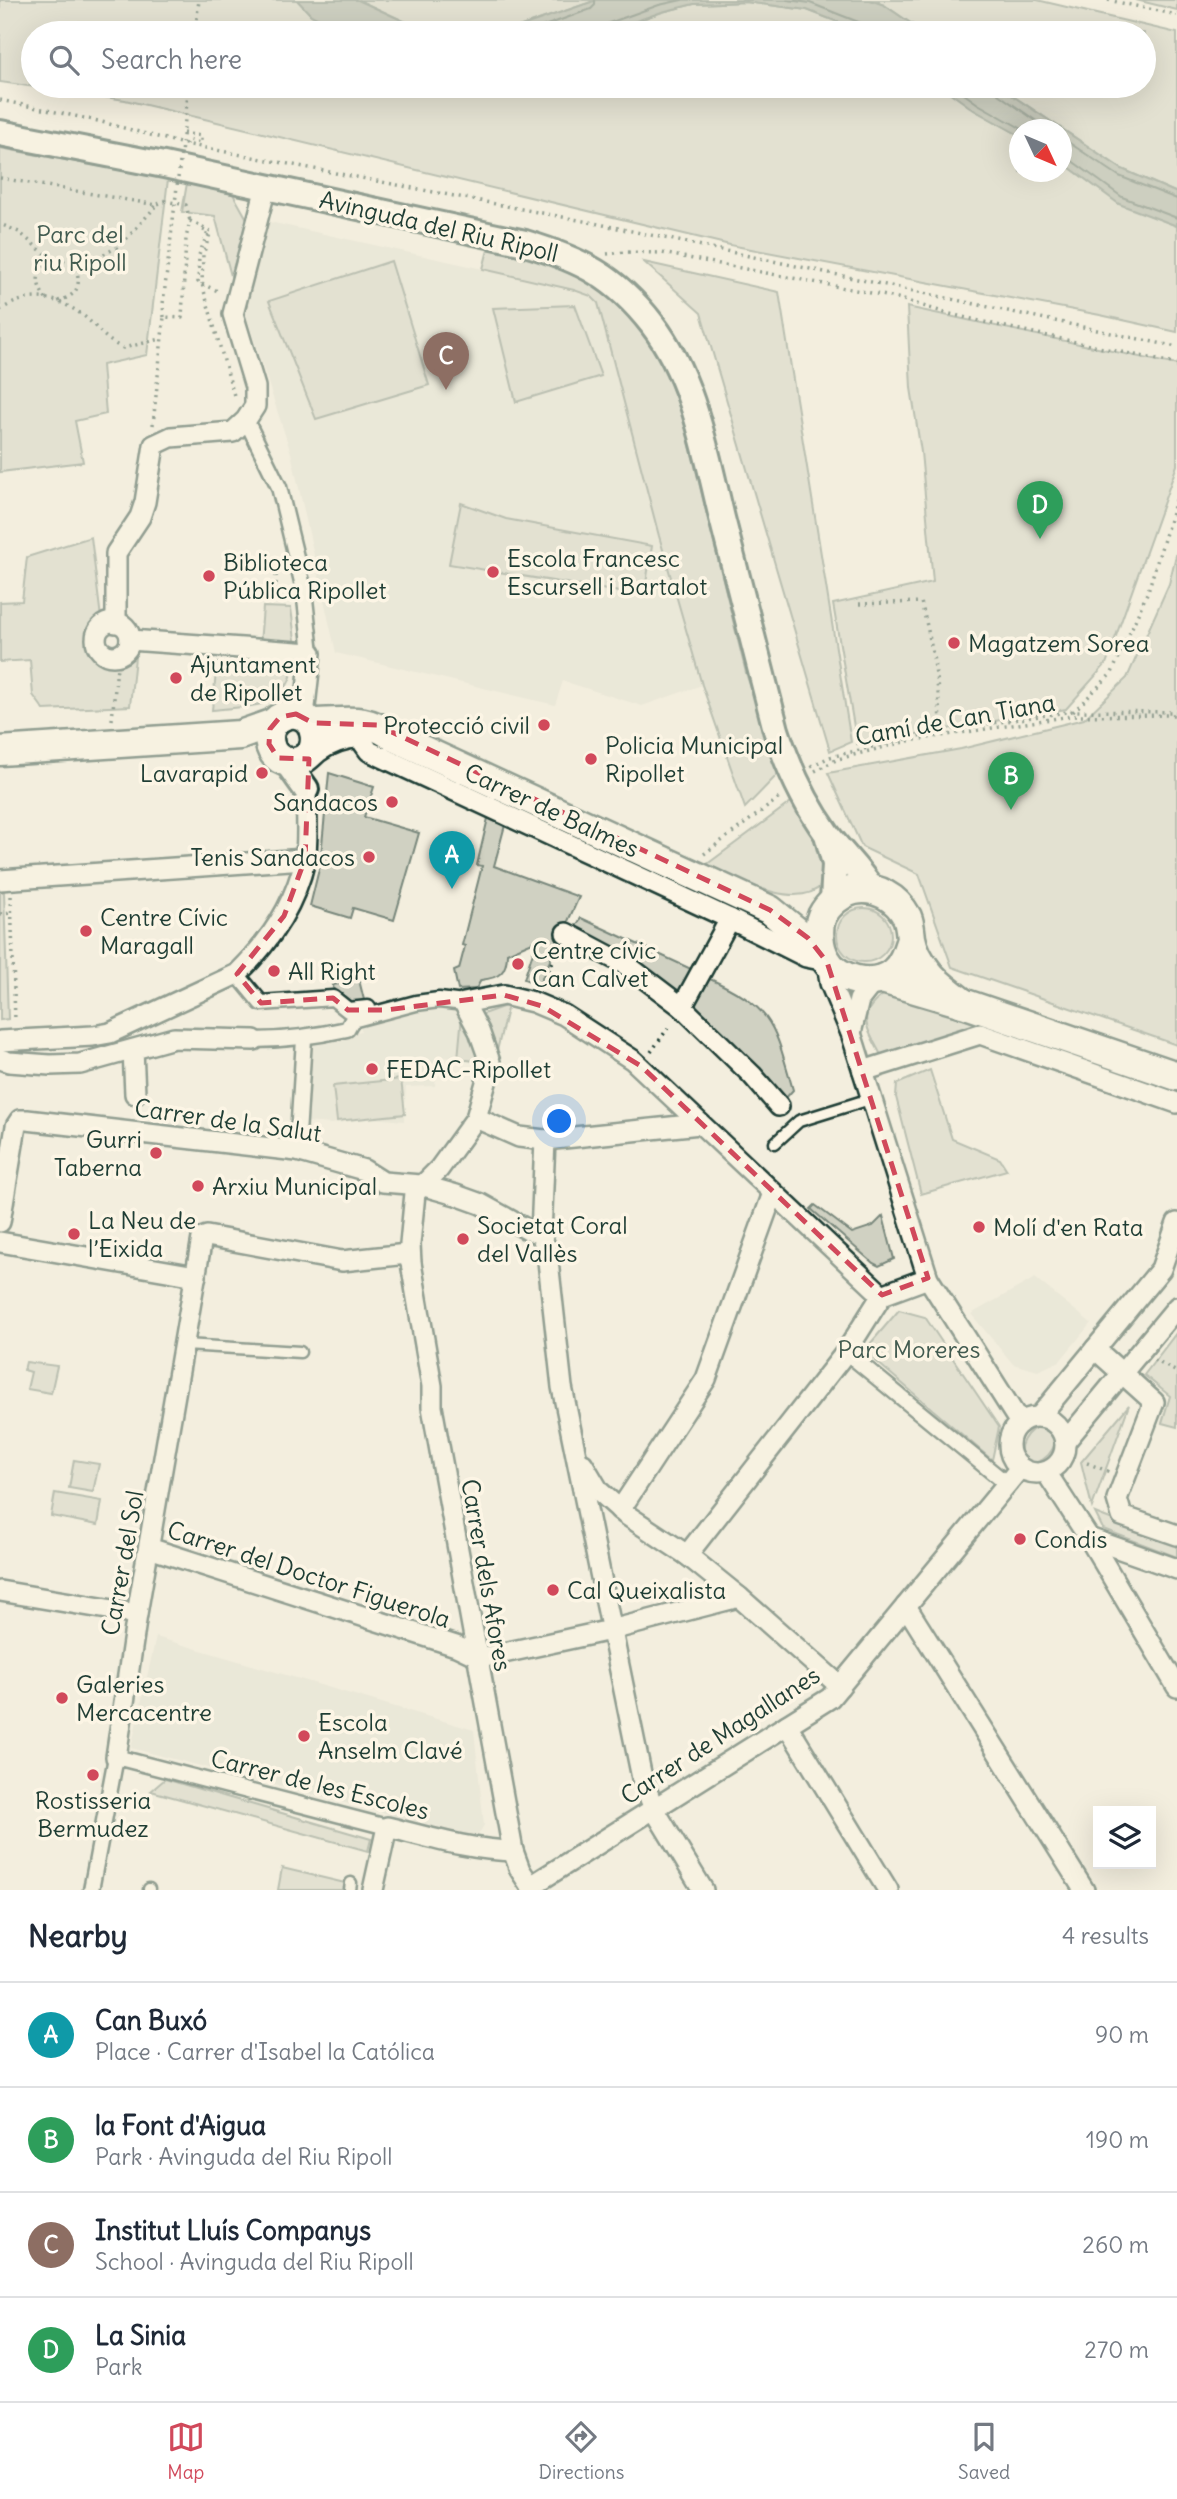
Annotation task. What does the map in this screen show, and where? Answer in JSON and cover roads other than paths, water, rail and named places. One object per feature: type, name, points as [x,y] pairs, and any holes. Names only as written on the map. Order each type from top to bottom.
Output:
[{"type":"main road","points":[[0,751],[240,735],[274,723],[288,714],[304,740],[333,739],[362,733],[394,737]]},
{"type":"main road","name":"Carrer de Balmes","points":[[240,735],[304,740],[365,722],[377,725],[394,737],[770,910]]},
{"type":"main road","points":[[770,910],[804,910],[831,903],[853,890],[872,890],[885,894],[897,903],[907,917],[911,939],[927,972],[963,1003]]},
{"type":"main road","points":[[825,958],[820,929],[822,917],[831,903]]},
{"type":"main road","points":[[770,910],[842,975],[856,980],[878,980],[963,1003],[1177,1076]]},
{"type":"main road","points":[[878,980],[894,972],[903,961],[911,939]]},
{"type":"street","name":"Avinguda del Riu Ripoll","points":[[0,133],[486,234],[563,254],[588,265],[633,302],[671,351],[690,401],[710,469],[776,730],[806,775],[827,834],[835,864],[831,903]]},
{"type":"street","points":[[116,623],[116,553],[142,510],[154,445],[171,437],[233,432],[256,406],[255,387],[233,314],[267,187]]},
{"type":"street","points":[[0,1041],[110,1033],[237,974],[253,959],[284,916],[305,859],[304,740],[310,653],[304,590],[279,487],[246,420]]},
{"type":"street","points":[[116,623],[124,627],[130,639],[127,649],[118,656],[107,656],[99,649],[96,638],[100,628],[116,623]]},
{"type":"street","points":[[130,639],[310,653]]},
{"type":"street","points":[[362,733],[364,744],[369,751],[806,957],[825,958],[830,983],[863,1071],[928,1278],[1029,1420]]},
{"type":"street","name":"Avinguda del Riu Ripoll","points":[[827,834],[862,874],[872,890]]},
{"type":"street","points":[[5,879],[305,859]]},
{"type":"street","points":[[682,1007],[730,919]]},
{"type":"street","points":[[563,939],[628,966],[682,1007],[779,1106]]},
{"type":"street","points":[[237,974],[261,1003],[333,998],[348,1010],[384,1006],[386,1010]]},
{"type":"street","points":[[850,1033],[859,1000],[878,980]]},
{"type":"street","points":[[0,1059],[37,1064],[80,1064],[174,1038],[304,1038],[347,1029],[352,1020],[386,1010],[439,1000],[464,1003],[504,995],[533,1002],[564,1015],[641,1066],[882,1295]]},
{"type":"street","points":[[421,1185],[439,1169],[476,1118],[489,1071],[479,1031],[464,1003]]},
{"type":"street","points":[[863,1071],[980,1034],[1177,1103]]},
{"type":"street","points":[[298,1151],[304,1038]]},
{"type":"street","points":[[133,1050],[135,1094]]},
{"type":"street","points":[[476,1118],[519,1136],[545,1140],[700,1124]]},
{"type":"street","name":"Carrer de la Salut","points":[[0,1222],[16,1126],[20,1120],[298,1151],[364,1170],[383,1182],[421,1185],[481,1204],[528,1230],[541,1234]]},
{"type":"street","points":[[545,1140],[541,1234],[547,1252],[562,1387],[642,1778],[654,1809],[703,1890]]},
{"type":"street","name":"Carrer dels Afores","points":[[421,1185],[415,1193],[410,1244],[432,1386],[432,1407],[513,1851],[532,1888]]},
{"type":"street","points":[[620,1510],[706,1379],[773,1193]]},
{"type":"street","points":[[1029,1420],[1047,1418],[1057,1425],[1065,1442],[1064,1453],[1059,1462],[1046,1472],[1036,1474],[1020,1468],[1009,1453],[1014,1429],[1029,1420],[1095,1349],[1161,1269],[1177,1223]]},
{"type":"street","name":"Carrer del Sol","points":[[92,1890],[202,1238],[207,1236],[342,1261],[407,1254],[411,1263]]},
{"type":"street","points":[[0,1242],[196,1276]]},
{"type":"street","points":[[687,1555],[846,1352],[882,1295],[928,1278]]},
{"type":"street","points":[[1065,1442],[1177,1307]]},
{"type":"street","points":[[1095,1349],[1154,1402],[1117,1499],[1122,1517],[1177,1535]]},
{"type":"street","points":[[846,1352],[1007,1484]]},
{"type":"street","points":[[575,1451],[599,1491],[620,1510],[687,1555],[840,1686]]},
{"type":"street","name":"Carrer de Magallanes","points":[[532,1888],[830,1698],[1020,1468]]},
{"type":"street","points":[[1046,1472],[1089,1538],[1177,1687]]},
{"type":"street","points":[[1089,1538],[1177,1569]]},
{"type":"street","name":"Carrer del Doctor Figuerola","points":[[149,1548],[456,1646],[477,1656]]},
{"type":"street","points":[[0,1591],[138,1614]]},
{"type":"street","points":[[477,1656],[485,1657],[611,1630],[739,1597]]},
{"type":"street","points":[[906,1606],[1084,1890]]},
{"type":"street","points":[[787,1725],[888,1890]]},
{"type":"street","name":"Carrer de les Escoles","points":[[116,1757],[470,1847],[513,1851]]},
{"type":"street","points":[[373,1890],[387,1827]]},
{"type":"lane","points":[[775,1143],[799,1121],[870,1099]]},
{"type":"lane","points":[[185,1345],[300,1352]]},
{"type":"water","points":[[297,0],[358,0],[403,21],[323,21],[311,15]]},
{"type":"water","points":[[597,0],[870,0],[884,5],[907,21],[835,21],[807,10],[746,2],[694,4],[636,21],[536,21]]},
{"type":"water","points":[[958,98],[1016,98],[1047,119],[1009,119],[1009,129]]},
{"type":"water","points":[[1072,136],[1122,169],[1177,193],[1177,226],[1119,204],[1072,169]]},
{"type":"place","name":"Institut Lluís Companys","points":[[446,390]]},
{"type":"place","name":"La Sinia","points":[[1040,539]]},
{"type":"place","name":"Escola Francesc Escursell i Bartalot","points":[[493,572]]},
{"type":"place","name":"Biblioteca Pública Ripollet","points":[[209,576]]},
{"type":"place","name":"Magatzem Sorea","points":[[954,643]]},
{"type":"place","name":"Ajuntament de Ripollet","points":[[176,678]]},
{"type":"place","name":"Protecció civil","points":[[544,725]]},
{"type":"place","name":"Policia Municipal Ripollet","points":[[591,759]]},
{"type":"place","name":"Lavarapid","points":[[262,773]]},
{"type":"place","name":"Sandacos","points":[[392,802]]},
{"type":"place","name":"la Font d'Aigua","points":[[1011,810]]},
{"type":"place","name":"Tenis Sandacos","points":[[369,857]]},
{"type":"place","name":"Can Buxó","points":[[452,889]]},
{"type":"place","name":"Centre Cívic Maragall","points":[[86,931]]},
{"type":"place","name":"Centre cívic Can Calvet","points":[[518,964]]},
{"type":"place","name":"All Right","points":[[274,971]]},
{"type":"place","name":"FEDAC-Ripollet","points":[[372,1069]]},
{"type":"place","name":"Gurri Taberna","points":[[156,1153]]},
{"type":"place","name":"Arxiu Municipal","points":[[198,1186]]},
{"type":"place","name":"Molí d'en Rata","points":[[979,1227]]},
{"type":"place","name":"La Neu de l’Eixida","points":[[74,1234]]},
{"type":"place","name":"Societat Coral del Vallès","points":[[463,1239]]},
{"type":"place","name":"Condis","points":[[1020,1539]]},
{"type":"place","name":"Cal Queixalista","points":[[553,1590]]},
{"type":"place","name":"Galeries Mercacentre","points":[[62,1698]]},
{"type":"place","name":"Escola Anselm Clavé","points":[[304,1736]]},
{"type":"place","name":"Rostisseria Bermudez","points":[[93,1775]]},
{"type":"park label","name":"Parc del riu Ripoll","points":[[80,248]]},
{"type":"park label","name":"Parc Moreres","points":[[909,1349]]}]
